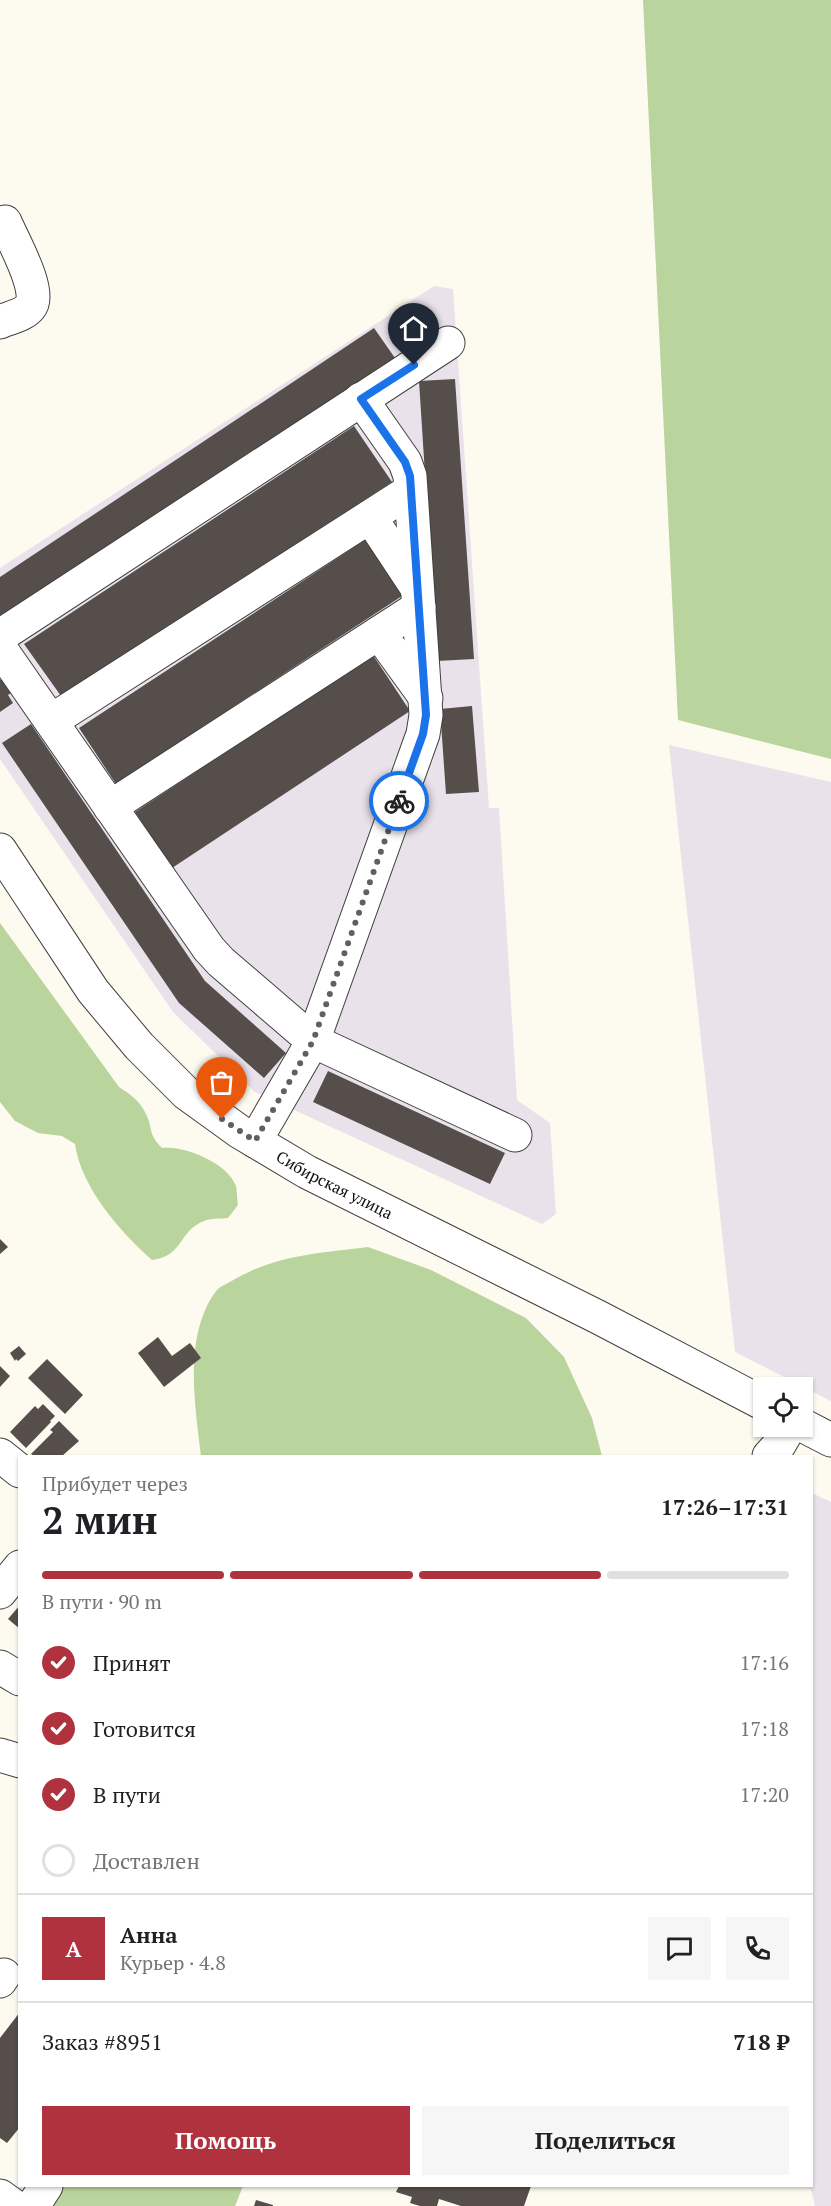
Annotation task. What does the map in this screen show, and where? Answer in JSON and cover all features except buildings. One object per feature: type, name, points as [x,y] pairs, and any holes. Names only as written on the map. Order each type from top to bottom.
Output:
[{"type":"street","points":[[0,322],[31,307],[34,300],[34,288],[5,222]]},
{"type":"street","points":[[0,636],[448,343]]},
{"type":"street","points":[[255,1141],[313,1041],[423,734],[426,715],[410,476],[405,462],[361,399]]},
{"type":"street","points":[[51,722],[410,491]]},
{"type":"street","points":[[370,517],[419,598]]},
{"type":"street","points":[[110,807],[379,633],[419,598]]},
{"type":"street","points":[[379,633],[426,698]]},
{"type":"street","points":[[0,648],[215,955],[234,974],[313,1041],[515,1135]]},
{"type":"street","name":"Сибирская улица","points":[[0,850],[93,990],[139,1046],[186,1093],[255,1141],[307,1172],[598,1317],[753,1398]]},
{"type":"street","points":[[813,1431],[831,1440]]},
{"type":"street","points":[[770,1455],[784,1437]]},
{"type":"street","points":[[0,1455],[18,1469]]},
{"type":"street","points":[[0,1592],[18,1570]]},
{"type":"street","points":[[0,1667],[18,1677]]},
{"type":"street","points":[[0,1755],[18,1760]]},
{"type":"street","points":[[33,2206],[45,2187]]},
{"type":"street","points":[[0,2196],[14,2206]]},
{"type":"shaded area","points":[[434,286],[453,289],[489,808],[499,808],[517,1100],[550,1123],[556,1214],[542,1224],[255,1092],[173,1012],[0,759],[0,568]]},
{"type":"shaded area","points":[[669,745],[831,782],[831,1401],[813,1392],[813,1377],[784,1377],[735,1352]]},
{"type":"shaded area","points":[[813,1493],[831,1502],[831,2206],[815,2206],[810,2187],[813,2187]]},
{"type":"green space","points":[[643,0],[831,0],[831,759],[678,720]]},
{"type":"green space","points":[[0,923],[119,1087],[141,1105],[157,1143],[162,1148],[182,1149],[204,1157],[224,1170],[231,1178],[236,1186],[238,1205],[228,1218],[209,1219],[196,1225],[170,1254],[152,1260],[127,1236],[104,1208],[85,1176],[75,1144],[62,1136],[38,1133],[15,1121],[0,1102]]},
{"type":"green space","points":[[368,1247],[431,1270],[526,1318],[564,1357],[592,1418],[602,1455],[201,1455],[194,1393],[195,1350],[206,1309],[216,1291],[251,1271],[283,1260],[316,1253]]},
{"type":"green space","points":[[60,2187],[243,2187],[235,2206],[43,2206]]},
{"type":"way so far","points":[[222,1119],[255,1141],[313,1041],[399,801]]},
{"type":"route","points":[[399,801],[423,734],[426,715],[410,476],[405,462],[361,399],[414,365]]}]
